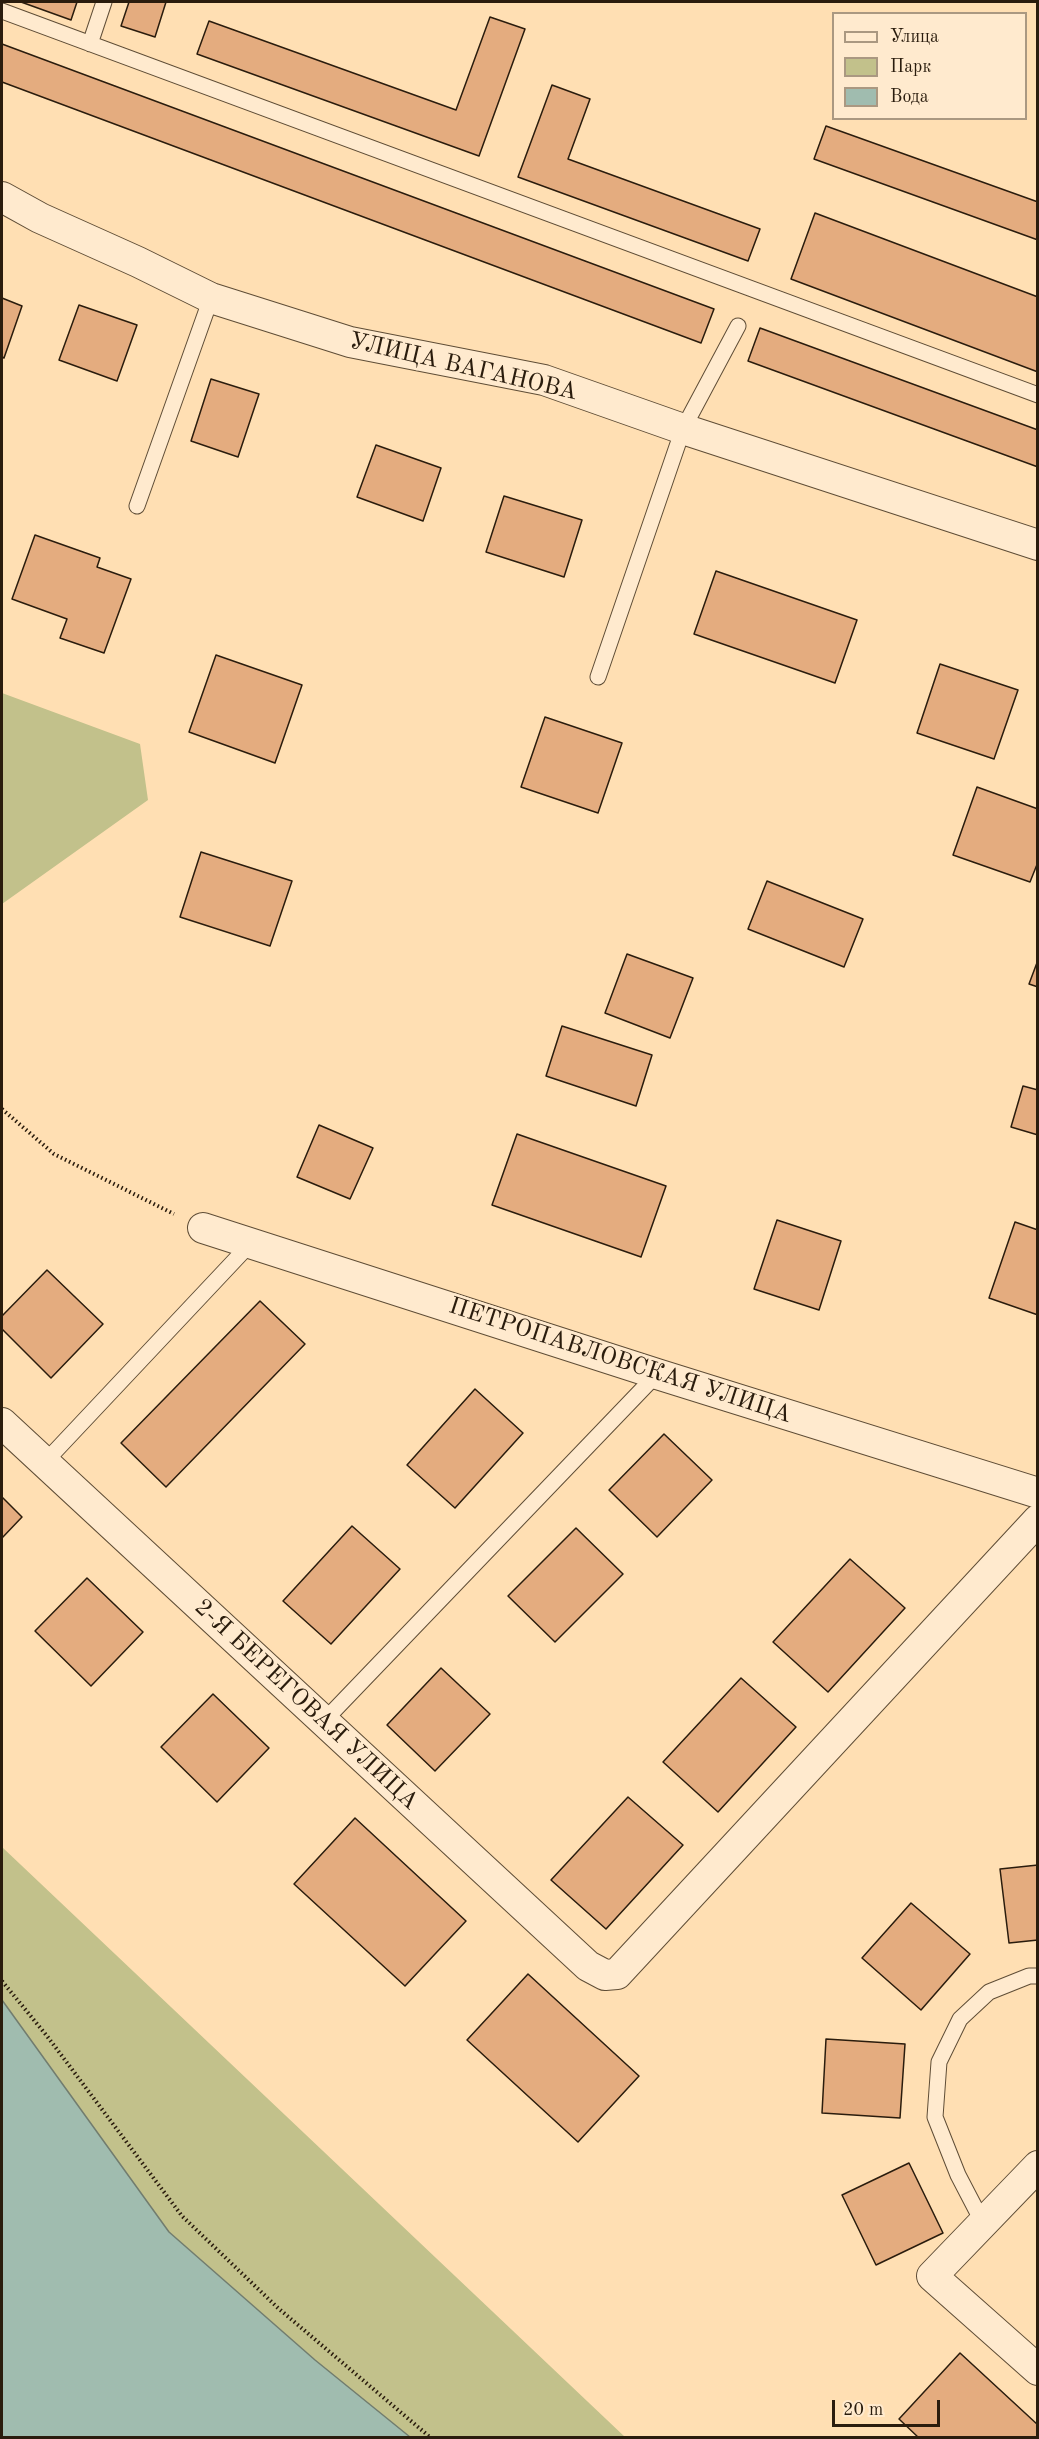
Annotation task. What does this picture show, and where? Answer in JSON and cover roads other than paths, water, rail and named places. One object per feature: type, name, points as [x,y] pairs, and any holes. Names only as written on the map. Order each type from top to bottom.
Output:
[{"type":"street","name":"УЛИЦА ВАГАНОВА","points":[[2,197],[39,218],[138,262],[210,298],[350,342],[544,380],[683,429],[1038,545]]},
{"type":"street","name":"ПЕТРОПАВЛОВСКАЯ УЛИЦА","points":[[203,1228],[657,1374],[1038,1493]]},
{"type":"street","name":"2-Я БЕРЕГОВАЯ УЛИЦА","points":[[2,1423],[588,1966],[605,1975],[617,1974],[1038,1520]]},
{"type":"street","points":[[1038,2166],[932,2276],[1038,2370]]},
{"type":"lane","points":[[90,44],[104,2]]},
{"type":"lane","points":[[2,11],[1038,395]]},
{"type":"lane","points":[[137,506],[210,298]]},
{"type":"lane","points":[[598,677],[683,429],[738,326]]},
{"type":"lane","points":[[45,1462],[251,1243]]},
{"type":"lane","points":[[323,1722],[657,1374]]},
{"type":"lane","points":[[983,2223],[958,2175],[935,2117],[939,2062],[960,2019],[989,1992],[1029,1976],[1038,1976]]},
{"type":"water","points":[[2,2000],[169,2232],[315,2360],[410,2437],[2,2437]]}]
